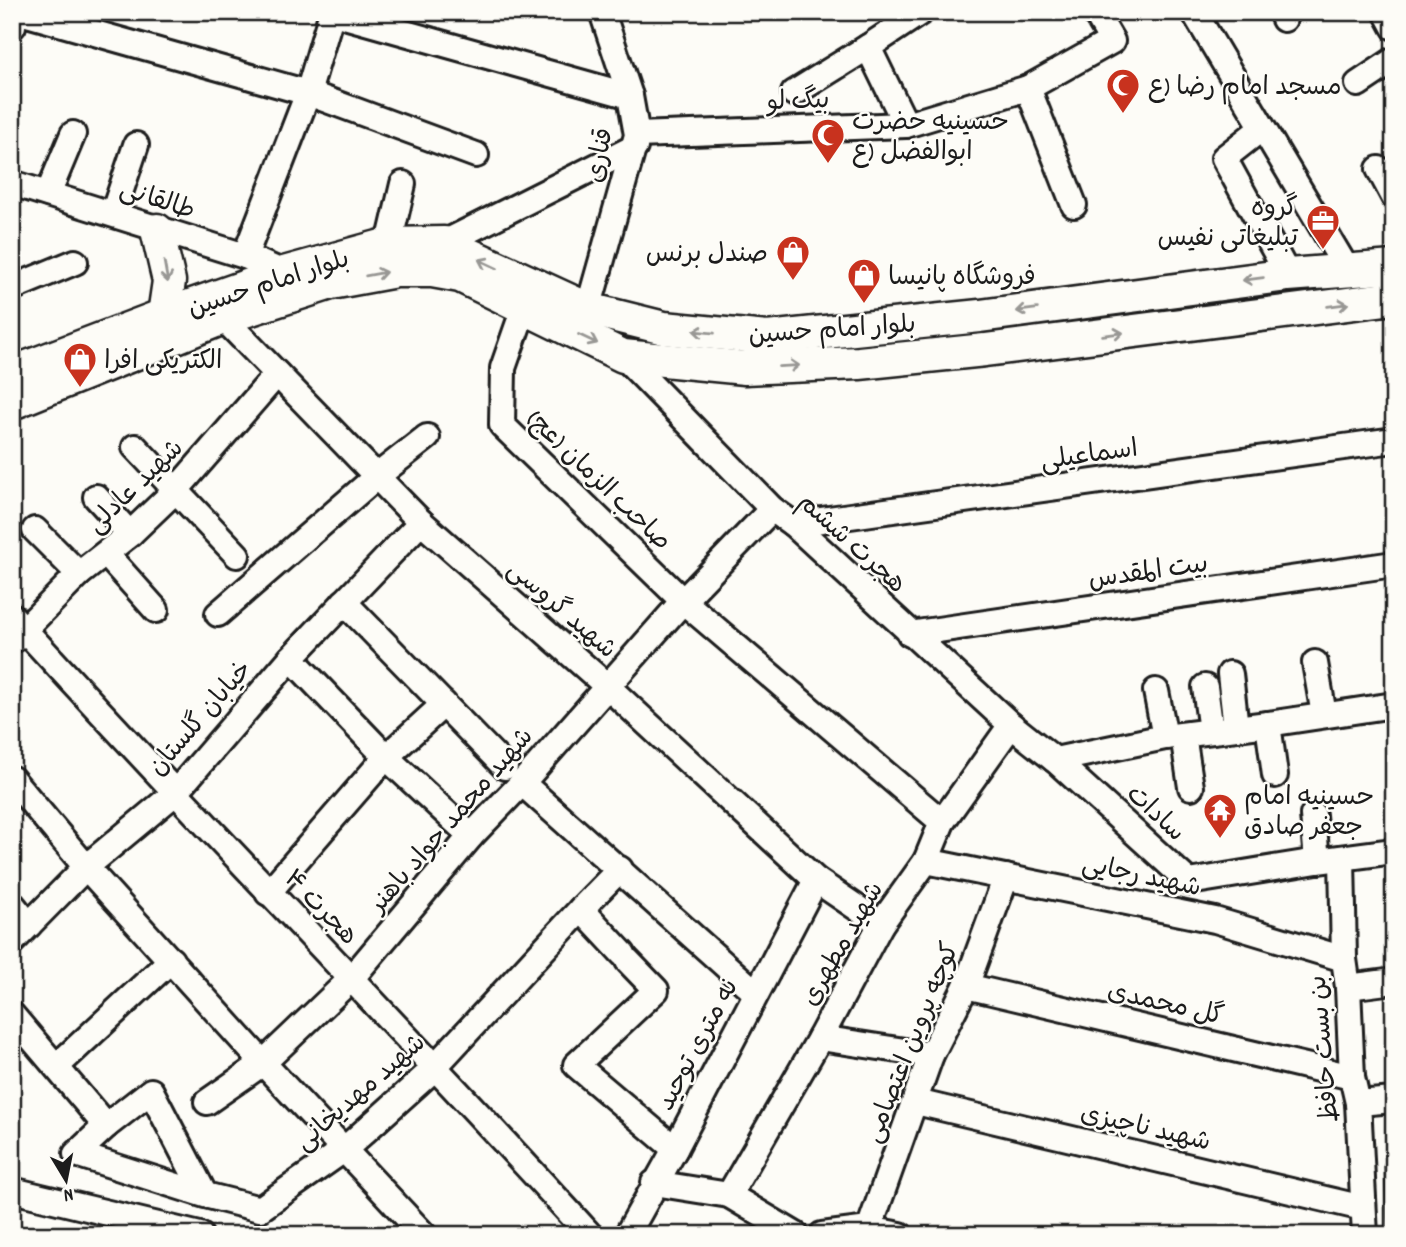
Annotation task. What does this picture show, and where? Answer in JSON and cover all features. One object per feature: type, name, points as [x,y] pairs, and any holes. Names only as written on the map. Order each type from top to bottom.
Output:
[{"type":"main road","points":[[157,230],[169,281],[164,315]]},
{"type":"main road","name":"بلوار امام حسین","points":[[12,373],[284,273],[389,244],[444,243],[588,309],[664,328],[767,338],[980,316],[1288,275],[1394,267]]},
{"type":"main road","points":[[12,403],[223,318],[331,282],[396,271],[432,271],[460,276],[623,356]]},
{"type":"main road","name":"بلوار امام حسین","points":[[623,356],[746,368],[859,363],[985,350],[1394,298]]},
{"type":"main road","points":[[980,316],[985,350]]},
{"type":"street","name":"قناری","points":[[588,309],[636,141],[630,96],[602,12]]},
{"type":"street","points":[[793,93],[921,12]]},
{"type":"street","name":"بیگ لو","points":[[636,141],[906,125],[1028,88],[1111,41],[1096,12]]},
{"type":"street","points":[[1194,12],[1348,271]]},
{"type":"street","points":[[1386,12],[1394,27]]},
{"type":"street","points":[[245,256],[308,93],[331,13],[630,96]]},
{"type":"street","points":[[19,21],[308,93],[476,155]]},
{"type":"street","points":[[868,47],[906,125]]},
{"type":"street","points":[[1358,84],[1394,60]]},
{"type":"street","points":[[1028,88],[1074,205]]},
{"type":"street","points":[[1262,128],[1224,158],[1288,275]]},
{"type":"street","points":[[48,194],[73,134]]},
{"type":"street","points":[[444,243],[636,141]]},
{"type":"street","points":[[113,214],[136,145]]},
{"type":"street","points":[[1378,169],[1394,197]]},
{"type":"street","name":"طالقانی","points":[[12,183],[245,256],[284,273]]},
{"type":"street","points":[[389,244],[403,184]]},
{"type":"street","points":[[12,288],[75,262]]},
{"type":"street","name":"صاحب الزمان (عج)","points":[[524,308],[503,368],[502,425],[683,601],[942,821]]},
{"type":"street","name":"شهید گروسی","points":[[223,318],[421,522],[608,687],[816,880],[881,924]]},
{"type":"street","name":"هجرت ششم","points":[[623,356],[772,509],[793,524],[1011,725],[1055,760]]},
{"type":"street","name":"شهید عادلی","points":[[17,629],[79,574],[130,534],[177,489],[277,374]]},
{"type":"street","points":[[218,614],[376,477],[427,437]]},
{"type":"street","name":"اسماعیلی","points":[[793,524],[1394,440]]},
{"type":"street","points":[[135,447],[237,555]]},
{"type":"street","points":[[96,497],[130,534]]},
{"type":"street","name":"شهید محمد جواد باهنر","points":[[207,1102],[263,1063],[351,979],[471,836],[513,775],[608,687],[683,601],[772,509]]},
{"type":"street","name":"خیابان گلستان","points":[[21,933],[86,867],[174,793],[291,658],[421,522]]},
{"type":"street","points":[[35,530],[79,574]]},
{"type":"street","points":[[106,554],[156,610]]},
{"type":"street","name":"بیت المقدس","points":[[910,634],[1394,564]]},
{"type":"street","points":[[344,602],[513,775],[756,993]]},
{"type":"street","name":"هجرت ۴","points":[[17,629],[436,1066],[590,1235]]},
{"type":"street","points":[[291,658],[386,757],[471,836]]},
{"type":"street","points":[[1315,663],[1324,715]]},
{"type":"street","points":[[1230,674],[1236,728]]},
{"type":"street","points":[[1205,687],[1211,731]]},
{"type":"street","points":[[1157,691],[1191,787]]},
{"type":"street","points":[[268,892],[386,757],[444,704]]},
{"type":"street","points":[[1055,760],[1174,736],[1394,705]]},
{"type":"street","points":[[1268,724],[1275,775]]},
{"type":"street","name":"شهید مطهری","points":[[729,1195],[820,1038],[881,924],[926,861],[942,821],[1011,725]]},
{"type":"street","name":"سادات","points":[[1055,760],[1189,882],[1330,859],[1394,852]]},
{"type":"street","points":[[12,779],[86,867],[263,1063],[424,1235]]},
{"type":"street","name":"بن بست حافظ","points":[[1312,816],[1330,859],[1348,987],[1352,1077],[1359,1103],[1365,1235]]},
{"type":"street","name":"شهید رجایی","points":[[926,861],[1215,920],[1344,958]]},
{"type":"street","name":"شهید مهدیخانی","points":[[106,1126],[76,1154],[205,1195],[260,1209],[345,1149],[436,1066],[620,869]]},
{"type":"street","name":"کوچه پروین اعتصامی","points":[[869,1229],[931,1055],[966,986],[1006,877]]},
{"type":"street","name":"نه متری توحید","points":[[627,1235],[816,880]]},
{"type":"street","points":[[1189,882],[1215,920]]},
{"type":"street","points":[[12,904],[21,933]]},
{"type":"street","points":[[581,909],[656,990],[576,1065],[675,1149]]},
{"type":"street","points":[[57,1066],[171,960]]},
{"type":"street","points":[[1348,987],[1394,981]]},
{"type":"street","name":"گل محمدی","points":[[966,986],[1352,1077]]},
{"type":"street","points":[[12,1015],[106,1126],[151,1091],[205,1195]]},
{"type":"street","points":[[820,1038],[931,1055]]},
{"type":"street","points":[[1359,1103],[1394,1100]]},
{"type":"street","name":"شهید ناچیزی","points":[[916,1102],[1363,1208]]},
{"type":"street","points":[[654,1183],[729,1195],[796,1235]]},
{"type":"street","points":[[12,1190],[200,1235]]},
{"type":"street","points":[[822,1235],[869,1229],[900,1235]]},
{"type":"shaded area","points":[[1384,1165],[1394,1165],[1394,1235],[1388,1235]]},
{"type":"place","name":"مسجد امام رضا (ع","points":[[1123,115]]},
{"type":"place","name":"حسینیه حضرت ابوالفضل (ع","points":[[828,165]]},
{"type":"place","name":"گروه تبلیغاتی نفیس","points":[[1323,251]]},
{"type":"place","name":"صندل برنس","points":[[793,282]]},
{"type":"place","name":"فروشگاه پانیسا","points":[[864,305]]},
{"type":"place","name":"الکتریکی افرا","points":[[80,389]]},
{"type":"place","name":"حسینیه امام جعفر صادق","points":[[1220,840]]}]
